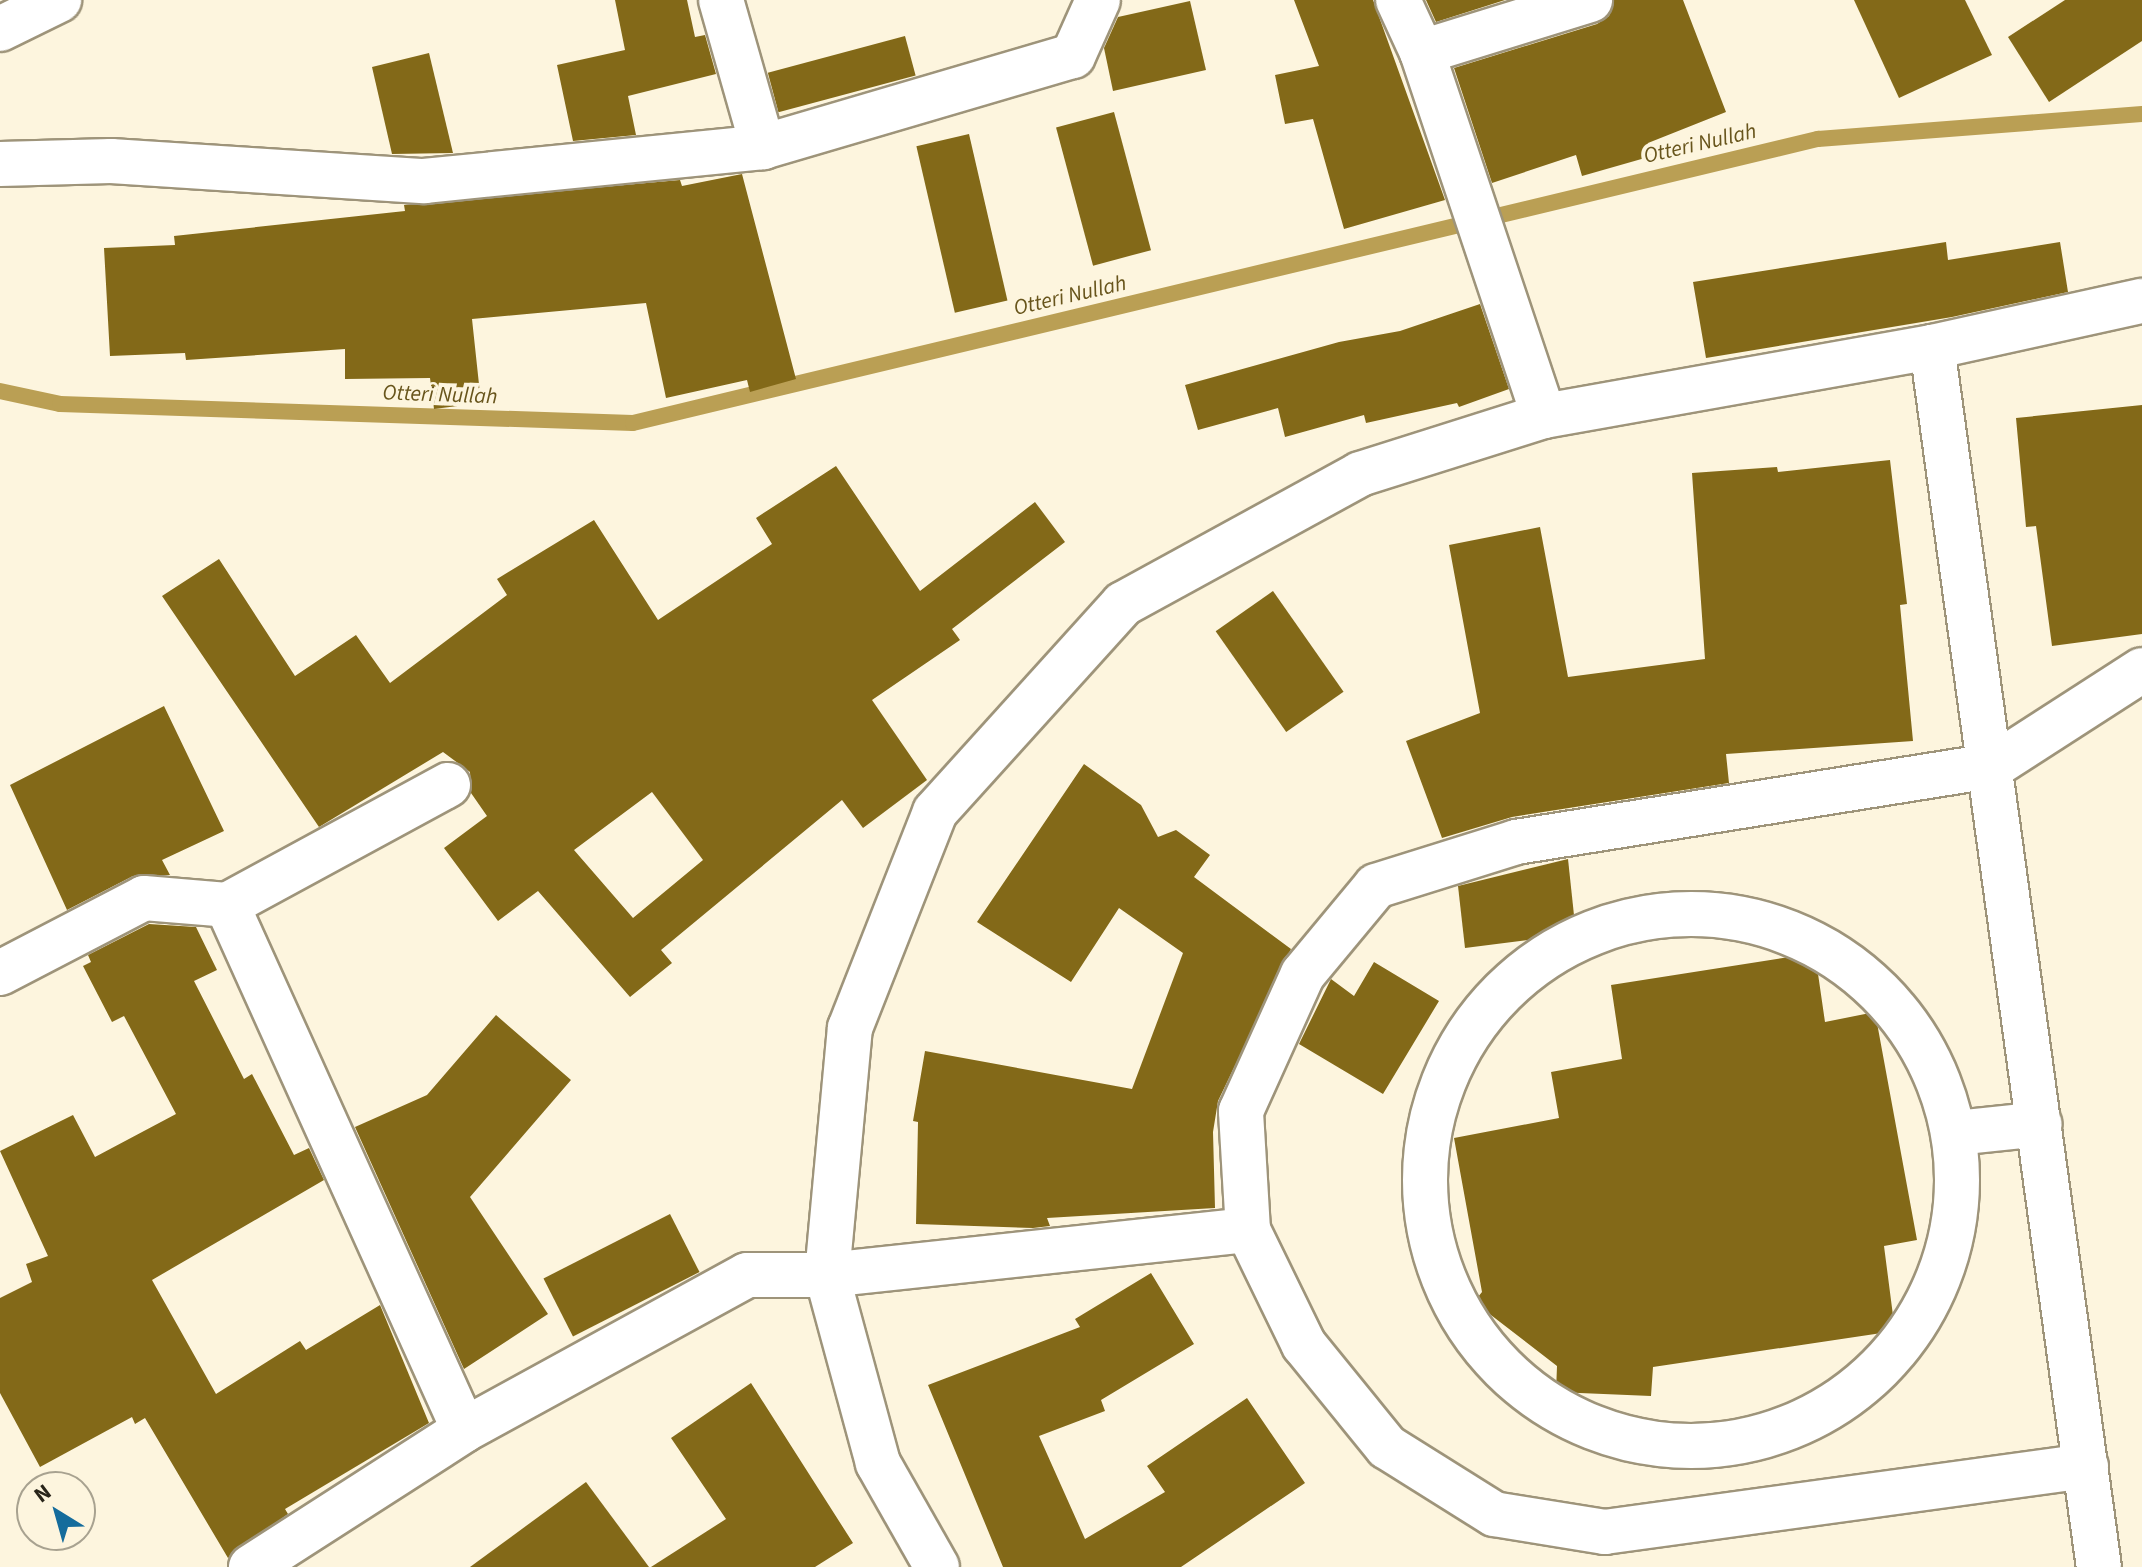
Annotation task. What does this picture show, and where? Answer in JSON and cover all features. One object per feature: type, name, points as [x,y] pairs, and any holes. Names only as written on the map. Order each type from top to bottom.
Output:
[{"type":"street","points":[[0,29],[59,0]]},
{"type":"street","points":[[721,0],[763,147]]},
{"type":"street","points":[[0,164],[111,161],[424,181],[763,147],[1073,56],[1098,0]]},
{"type":"street","points":[[1398,0],[1422,52],[1544,416]]},
{"type":"street","points":[[1422,52],[1590,0]]},
{"type":"street","points":[[937,1567],[878,1463],[827,1275],[850,1028],[935,812],[1123,604],[1360,474],[1544,416],[1932,347],[2142,301]]},
{"type":"street","points":[[1932,347],[1993,766],[2099,1567]]},
{"type":"street","points":[[2086,1466],[1605,1532],[1494,1514],[1387,1447],[1304,1345],[1248,1230],[1241,1111],[1303,974],[1376,886],[1516,842],[1993,766],[2142,670]]},
{"type":"street","points":[[0,973],[144,898],[227,905],[448,785]]},
{"type":"street","points":[[227,905],[464,1430]]},
{"type":"street","points":[[1641,917],[1739,918],[1806,938],[1876,985],[1927,1053],[1955,1133],[1955,1223],[1925,1309],[1869,1381],[1791,1429],[1702,1448],[1611,1438],[1530,1397],[1468,1332],[1431,1248],[1424,1158],[1447,1070],[1505,990],[1561,946],[1641,917]]},
{"type":"street","points":[[1955,1133],[2040,1124]]},
{"type":"street","points":[[251,1567],[464,1430],[747,1275],[827,1275],[1248,1230]]},
{"type":"building","points":[[615,0],[687,0],[695,37],[705,35],[716,74],[628,96],[636,135],[573,141],[557,65],[625,50]]},
{"type":"building","points":[[1294,0],[1373,0],[1445,200],[1344,229],[1313,119],[1285,124],[1275,75],[1319,66]]},
{"type":"building","points":[[1426,0],[1505,0],[1436,22]]},
{"type":"building","points":[[1614,0],[1683,0],[1726,112],[1648,143],[1652,156],[1582,176],[1576,155],[1492,183],[1454,68],[1597,24],[1609,16]]},
{"type":"building","points":[[1854,0],[1965,0],[1992,55],[1899,98]]},
{"type":"building","points":[[2065,0],[2142,0],[2142,41],[2049,102],[2008,37]]},
{"type":"building","points":[[1190,1],[1206,70],[1113,91],[1104,48],[1118,17]]},
{"type":"building","points":[[905,36],[916,76],[778,112],[768,73]]},
{"type":"building","points":[[429,53],[453,153],[392,154],[372,67]]},
{"type":"building","points":[[1114,112],[1151,250],[1093,266],[1056,128]]},
{"type":"building","points":[[969,134],[1007,301],[955,313],[916,146]]},
{"type":"building","points":[[742,174],[796,379],[750,392],[747,380],[666,398],[646,303],[472,319],[481,403],[434,409],[430,378],[345,379],[345,349],[186,360],[185,353],[110,356],[104,248],[175,245],[174,236],[405,211],[404,205],[680,180],[682,186]]},
{"type":"building","points":[[1946,242],[1948,260],[2060,242],[2068,292],[1952,317],[1706,358],[1693,282]]},
{"type":"building","points":[[1480,304],[1509,389],[1459,407],[1457,403],[1366,423],[1364,415],[1285,437],[1278,408],[1198,430],[1185,385],[1339,342],[1400,331]]},
{"type":"building","points":[[2142,405],[2142,634],[2052,646],[2036,526],[2026,527],[2016,418]]},
{"type":"building","points":[[1890,460],[1907,604],[1900,605],[1913,741],[1726,754],[1729,783],[1512,817],[1442,838],[1406,741],[1480,713],[1449,545],[1540,527],[1568,677],[1705,659],[1692,473],[1777,467],[1778,472]]},
{"type":"building","points":[[836,466],[920,591],[1035,502],[1065,542],[952,629],[960,640],[872,700],[927,780],[863,828],[842,800],[661,950],[672,963],[630,997],[538,891],[498,921],[444,848],[487,816],[471,793],[470,772],[443,752],[319,827],[162,596],[219,559],[295,676],[356,635],[390,683],[507,595],[497,579],[594,520],[658,620],[772,544],[756,518]],"holes":[[[652,792],[703,860],[633,918],[574,850]]]},
{"type":"building","points":[[1273,591],[1344,692],[1286,732],[1216,631]]},
{"type":"building","points":[[164,706],[224,831],[162,860],[170,875],[133,876],[67,910],[10,785]]},
{"type":"building","points":[[1084,764],[1141,805],[1158,837],[1176,830],[1210,855],[1194,877],[1291,949],[1218,1101],[1213,1132],[1215,1208],[1047,1218],[1050,1226],[1033,1228],[916,1224],[918,1122],[913,1121],[925,1051],[1132,1089],[1183,953],[1119,908],[1071,982],[977,922]]},
{"type":"building","points":[[1568,859],[1576,934],[1465,948],[1458,886]]},
{"type":"building","points":[[149,924],[196,927],[217,970],[194,981],[244,1079],[252,1074],[294,1155],[309,1148],[324,1180],[152,1280],[216,1394],[300,1341],[306,1350],[380,1305],[429,1423],[285,1509],[288,1514],[228,1558],[145,1418],[135,1424],[132,1417],[40,1467],[0,1393],[0,1298],[32,1282],[26,1264],[48,1256],[0,1151],[73,1115],[95,1157],[176,1114],[124,1016],[112,1022],[83,966],[91,962],[88,955]]},
{"type":"building","points":[[1815,953],[1825,1022],[1875,1012],[1917,1240],[1884,1246],[1895,1331],[1653,1367],[1651,1396],[1556,1392],[1557,1366],[1474,1302],[1482,1292],[1454,1138],[1559,1118],[1551,1072],[1622,1059],[1611,985]]},
{"type":"building","points":[[1374,962],[1439,1001],[1383,1094],[1299,1044],[1331,979],[1354,996]]},
{"type":"building","points":[[496,1015],[571,1080],[470,1197],[548,1314],[464,1369],[355,1127],[427,1095]]},
{"type":"building","points":[[670,1214],[700,1272],[573,1336],[543,1278]]},
{"type":"building","points":[[1151,1273],[1194,1344],[1101,1400],[1105,1411],[1039,1436],[1085,1539],[1165,1492],[1147,1466],[1247,1398],[1305,1483],[1181,1567],[1003,1567],[928,1385],[1080,1327],[1075,1319]]},
{"type":"building","points":[[751,1383],[853,1543],[815,1567],[651,1567],[726,1519],[671,1438]]},
{"type":"building","points":[[586,1482],[649,1567],[470,1567]]},
{"type":"waterway","name":"Otteri Nullah","points":[[0,391],[60,404],[633,423],[1818,139],[2142,114]]}]
